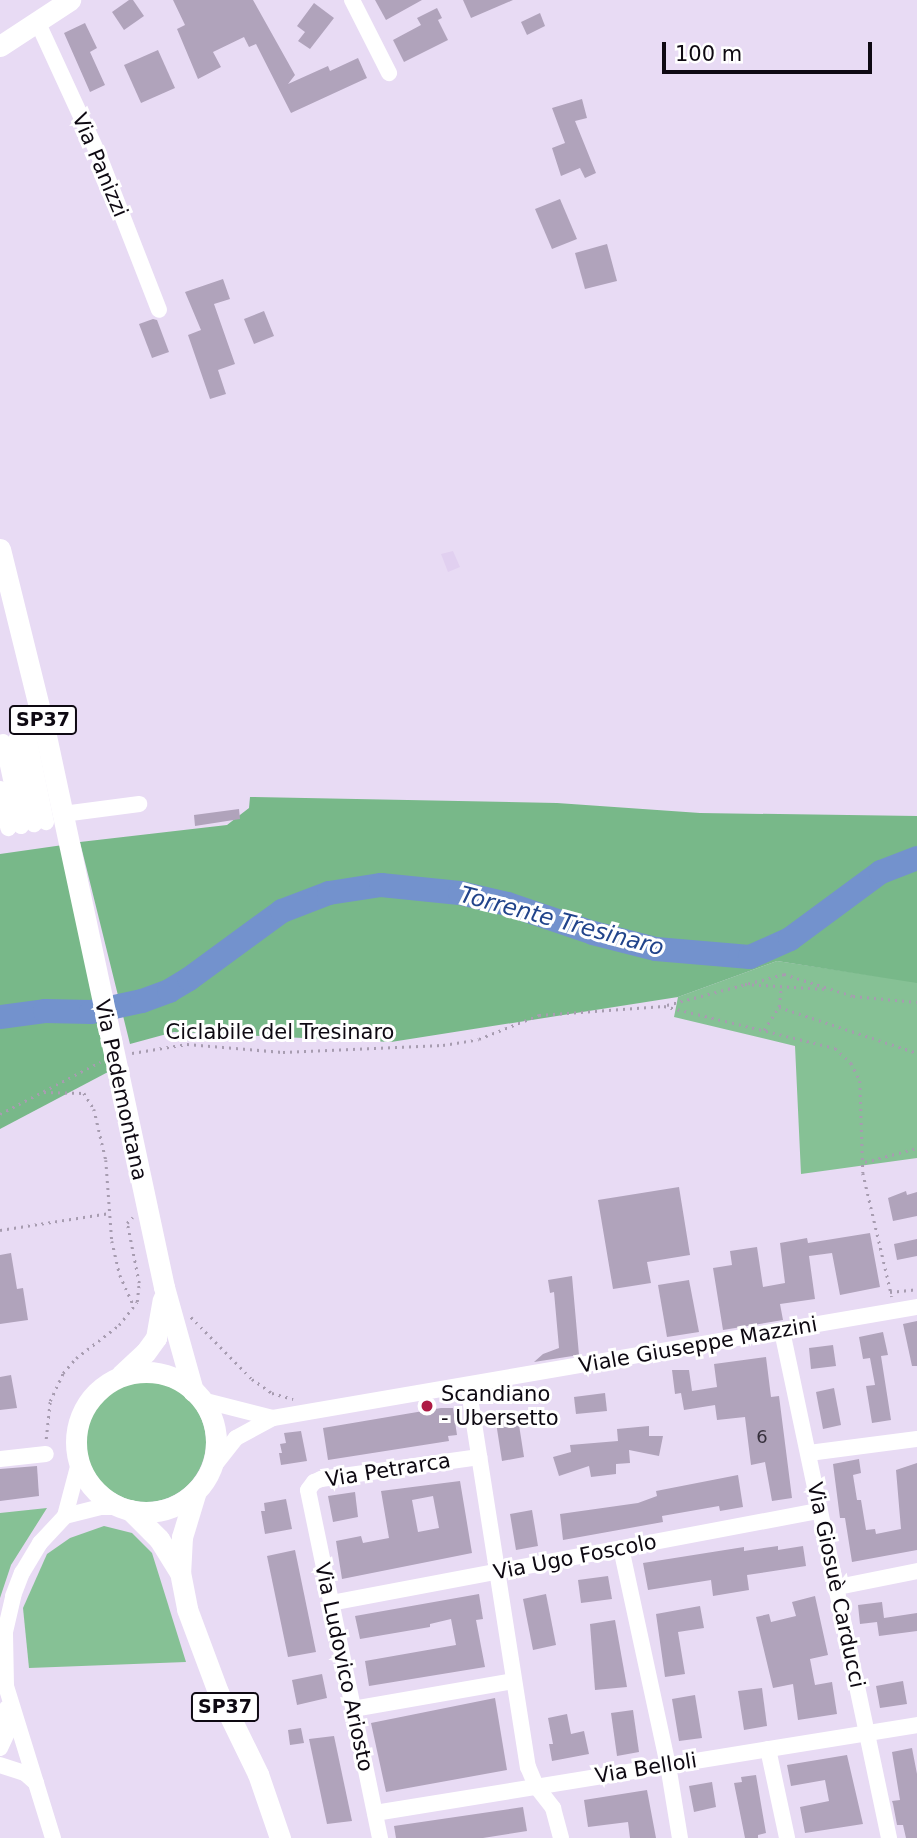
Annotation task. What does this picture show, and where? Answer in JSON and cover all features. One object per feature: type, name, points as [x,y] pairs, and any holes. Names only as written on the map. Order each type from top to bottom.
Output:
[{"type":"main road","points":[[0,46],[70,0]]},
{"type":"main road","name":"SP37","points":[[0,549],[33,676],[35,823]]},
{"type":"main road","name":"Via Pedemontana","points":[[35,823],[79,893],[164,1287],[198,1395],[212,1418],[216,1439],[210,1471],[196,1491],[182,1537],[180,1572],[187,1609],[205,1663],[258,1774],[280,1838]]},
{"type":"main road","name":"Via Pedemontana","points":[[164,1287],[161,1322],[156,1338],[145,1353],[93,1395],[81,1413],[76,1433],[79,1464],[95,1490],[125,1509],[159,1539],[180,1572]]},
{"type":"main road","name":"Via Pedemontana","points":[[118,1377],[150,1371],[170,1376],[198,1395]]},
{"type":"main road","name":"Via Pedemontana","points":[[125,1509],[150,1512],[171,1507],[196,1491]]},
{"type":"street","points":[[352,0],[389,73]]},
{"type":"street","name":"Via Panizzi","points":[[37,21],[99,156],[159,310]]},
{"type":"street","points":[[35,823],[16,738],[35,823]]},
{"type":"street","points":[[0,789],[35,823]]},
{"type":"street","points":[[35,823],[139,804]]},
{"type":"street","name":"Viale Giuseppe Mazzini","points":[[210,1471],[236,1438],[273,1418],[917,1307]]},
{"type":"street","name":"Via Giosuè Carducci","points":[[782,1331],[889,1838]]},
{"type":"street","points":[[468,1385],[528,1767],[536,1786],[553,1808],[561,1838]]},
{"type":"street","name":"Viale Giuseppe Mazzini","points":[[198,1395],[273,1418]]},
{"type":"street","points":[[809,1453],[917,1439]]},
{"type":"street","points":[[0,1459],[46,1454]]},
{"type":"street","name":"Via Petrarca","points":[[307,1497],[310,1486],[321,1479],[479,1457]]},
{"type":"street","points":[[0,1748],[7,1733],[5,1632],[13,1596],[30,1557],[65,1516],[79,1464]]},
{"type":"street","name":"Via Ludovico Ariosto","points":[[307,1497],[380,1838]]},
{"type":"street","points":[[65,1516],[102,1507],[125,1509]]},
{"type":"street","name":"Via Ugo Foscolo","points":[[331,1603],[818,1511]]},
{"type":"street","points":[[621,1548],[668,1765],[680,1838]]},
{"type":"street","points":[[838,1587],[917,1571]]},
{"type":"street","points":[[352,1709],[514,1681]]},
{"type":"street","points":[[7,1692],[54,1838]]},
{"type":"street","name":"Via Belloli","points":[[375,1813],[917,1725]]},
{"type":"street","points":[[768,1749],[788,1838]]},
{"type":"street","points":[[0,1763],[27,1757]]},
{"type":"street","points":[[0,1763],[25,1773],[36,1783]]},
{"type":"path","points":[[664,1006],[784,974],[871,999],[917,1002]]},
{"type":"path","points":[[740,984],[832,989]]},
{"type":"path","points":[[764,1030],[779,1007],[781,986]]},
{"type":"path","name":"Ciclabile del Tresinaro","points":[[126,1055],[187,1044],[283,1052],[443,1045],[480,1039],[539,1015],[664,1006],[835,1048],[851,1063],[860,1081],[863,1173],[891,1292],[917,1289]]},
{"type":"path","points":[[779,1007],[917,1054]]},
{"type":"path","points":[[0,1114],[75,1073],[103,1061]]},
{"type":"path","points":[[44,1092],[85,1093],[94,1109],[104,1147],[118,1266],[134,1307]]},
{"type":"path","points":[[864,1162],[917,1148]]},
{"type":"path","points":[[0,1230],[110,1213]]},
{"type":"path","points":[[46,1454],[50,1401],[60,1378],[76,1358],[120,1325],[134,1307],[139,1283],[127,1223],[133,1217]]},
{"type":"path","points":[[187,1308],[195,1322],[252,1379],[272,1393],[288,1395],[309,1411]]},
{"type":"shaded area","points":[[453,551],[460,567],[448,572],[441,554]]},
{"type":"green space","points":[[250,797],[557,803],[700,813],[917,816],[917,983],[777,961],[678,997],[391,1042],[174,1032],[130,1044],[80,842],[227,825],[249,808]]},
{"type":"green space","points":[[63,845],[108,1072],[0,1129],[0,854]]},
{"type":"green space","points":[[777,961],[917,982],[917,1158],[801,1174],[795,1046],[674,1017],[678,997]]},
{"type":"green space","points":[[146,1382],[169,1387],[188,1400],[201,1419],[206,1442],[201,1465],[188,1484],[169,1497],[146,1502],[123,1497],[104,1484],[91,1465],[86,1442],[91,1419],[104,1400],[123,1387]]},
{"type":"green space","points":[[47,1508],[11,1565],[0,1598],[0,1513]]},
{"type":"green space","points":[[104,1526],[132,1533],[152,1553],[186,1662],[29,1668],[23,1608],[47,1554],[70,1538]]},
{"type":"building","points":[[133,0],[144,16],[124,30],[112,12]]},
{"type":"building","points":[[173,0],[253,0],[295,75],[288,84],[328,66],[330,71],[358,58],[367,78],[291,113],[256,44],[249,47],[244,37],[213,52],[221,67],[198,79],[177,29],[185,25]]},
{"type":"building","points":[[375,0],[422,0],[386,20]]},
{"type":"building","points":[[463,0],[513,0],[471,18]]},
{"type":"building","points":[[314,3],[334,18],[310,49],[298,41],[305,32],[297,26]]},
{"type":"building","points":[[437,8],[442,18],[438,20],[448,40],[404,62],[393,40],[421,25],[417,18]]},
{"type":"building","points":[[540,13],[545,26],[527,35],[521,22]]},
{"type":"building","points":[[85,23],[97,48],[90,52],[105,85],[90,92],[64,33]]},
{"type":"building","points":[[158,50],[175,88],[141,103],[124,65]]},
{"type":"building","points":[[582,99],[587,118],[575,121],[596,173],[585,178],[580,168],[561,176],[552,148],[565,143],[552,108]]},
{"type":"building","points":[[560,199],[577,239],[552,249],[535,209]]},
{"type":"building","points":[[607,244],[617,281],[585,289],[575,253]]},
{"type":"building","points":[[223,279],[230,299],[214,304],[235,364],[218,370],[226,394],[210,399],[188,335],[201,330],[185,292]]},
{"type":"building","points":[[264,311],[274,336],[254,344],[244,319]]},
{"type":"building","points":[[157,320],[169,352],[152,358],[139,324]]},
{"type":"building","points":[[239,809],[240,819],[195,826],[194,815]]},
{"type":"building","points":[[679,1187],[690,1255],[647,1262],[651,1283],[613,1289],[598,1200]]},
{"type":"building","points":[[906,1191],[907,1195],[917,1192],[917,1216],[893,1221],[888,1198]]},
{"type":"building","points":[[870,1233],[880,1287],[840,1295],[832,1253],[809,1256],[815,1299],[780,1304],[783,1320],[723,1330],[713,1268],[732,1265],[730,1251],[757,1247],[763,1287],[785,1283],[780,1243],[807,1238],[808,1243]]},
{"type":"building","points":[[917,1239],[917,1256],[897,1260],[894,1244]]},
{"type":"building","points":[[11,1253],[17,1289],[23,1288],[28,1320],[0,1324],[0,1255]]},
{"type":"building","points":[[572,1276],[579,1355],[534,1362],[543,1354],[559,1348],[554,1292],[550,1293],[548,1280]]},
{"type":"building","points":[[689,1280],[699,1332],[667,1337],[658,1285]]},
{"type":"building","points":[[917,1321],[917,1366],[912,1366],[903,1324]]},
{"type":"building","points":[[883,1332],[888,1355],[881,1356],[891,1420],[872,1423],[866,1386],[875,1385],[870,1358],[863,1359],[859,1337]]},
{"type":"building","points":[[833,1345],[836,1366],[811,1369],[809,1348]]},
{"type":"building","points":[[766,1357],[771,1397],[779,1396],[792,1498],[772,1501],[765,1462],[751,1465],[745,1417],[717,1420],[715,1405],[684,1410],[681,1393],[675,1394],[672,1370],[689,1370],[692,1391],[717,1387],[714,1364]]},
{"type":"building","points":[[11,1375],[17,1408],[0,1410],[0,1377]]},
{"type":"building","points":[[834,1388],[841,1425],[823,1429],[816,1392]]},
{"type":"building","points":[[605,1393],[607,1411],[576,1414],[574,1397]]},
{"type":"building","points":[[453,1408],[457,1435],[448,1436],[449,1441],[328,1460],[323,1428]]},
{"type":"building","points":[[517,1412],[524,1457],[502,1461],[495,1416]]},
{"type":"building","points":[[649,1426],[649,1436],[663,1436],[659,1456],[629,1450],[630,1463],[616,1464],[616,1474],[591,1477],[589,1466],[559,1476],[553,1457],[571,1452],[570,1445],[618,1441],[617,1429]]},
{"type":"building","points":[[301,1431],[307,1461],[281,1465],[279,1453],[282,1453],[280,1444],[286,1443],[284,1433]]},
{"type":"building","points":[[859,1459],[861,1473],[853,1475],[857,1500],[861,1500],[866,1530],[875,1529],[876,1534],[901,1529],[896,1470],[917,1463],[917,1550],[852,1562],[845,1518],[840,1518],[833,1464]]},
{"type":"building","points":[[37,1466],[39,1496],[0,1501],[0,1469]]},
{"type":"building","points":[[738,1475],[743,1507],[720,1511],[719,1506],[662,1516],[663,1522],[563,1540],[560,1514],[638,1503],[657,1496],[656,1491]]},
{"type":"building","points":[[460,1481],[472,1553],[342,1579],[336,1541],[361,1536],[363,1543],[389,1538],[381,1491]],"holes":[[[433,1496],[439,1528],[418,1532],[412,1500]]]},
{"type":"building","points":[[355,1492],[358,1517],[333,1522],[328,1496]]},
{"type":"building","points":[[286,1499],[292,1529],[265,1534],[261,1511],[265,1511],[264,1503]]},
{"type":"building","points":[[532,1510],[538,1546],[516,1550],[510,1514]]},
{"type":"building","points":[[778,1546],[778,1550],[803,1546],[806,1566],[747,1575],[749,1590],[713,1596],[711,1580],[648,1590],[643,1563],[744,1547],[744,1551]]},
{"type":"building","points":[[295,1550],[316,1652],[288,1657],[267,1556]]},
{"type":"building","points":[[608,1576],[612,1599],[581,1603],[578,1580]]},
{"type":"building","points":[[479,1594],[483,1619],[476,1620],[485,1667],[369,1686],[365,1661],[456,1645],[451,1619],[430,1624],[430,1627],[360,1639],[355,1616]]},
{"type":"building","points":[[546,1594],[556,1645],[533,1650],[523,1599]]},
{"type":"building","points":[[815,1596],[828,1655],[810,1659],[815,1685],[832,1682],[837,1714],[798,1720],[793,1684],[773,1688],[756,1617],[769,1614],[771,1622],[796,1616],[792,1602]]},
{"type":"building","points":[[882,1602],[884,1618],[917,1613],[917,1631],[879,1636],[877,1622],[860,1624],[858,1605]]},
{"type":"building","points":[[700,1606],[704,1628],[678,1632],[685,1674],[665,1677],[656,1614]]},
{"type":"building","points":[[615,1620],[627,1687],[595,1690],[590,1624]]},
{"type":"building","points":[[322,1674],[327,1698],[297,1705],[292,1680]]},
{"type":"building","points":[[903,1681],[907,1704],[880,1708],[876,1686]]},
{"type":"building","points":[[762,1688],[767,1726],[744,1730],[738,1691]]},
{"type":"building","points":[[695,1695],[702,1738],[679,1741],[672,1699]]},
{"type":"building","points":[[495,1698],[507,1770],[386,1792],[371,1723]]},
{"type":"building","points":[[633,1710],[639,1752],[617,1756],[611,1713]]},
{"type":"building","points":[[567,1714],[571,1734],[584,1731],[589,1754],[552,1761],[549,1744],[553,1744],[548,1718]]},
{"type":"building","points":[[301,1728],[304,1743],[290,1745],[288,1730]]},
{"type":"building","points":[[334,1736],[352,1821],[327,1824],[309,1739]]},
{"type":"building","points":[[912,1748],[917,1774],[917,1838],[906,1838],[903,1825],[897,1825],[892,1801],[900,1800],[892,1752]]},
{"type":"building","points":[[847,1755],[863,1824],[805,1833],[800,1807],[829,1801],[825,1780],[791,1786],[787,1765]]},
{"type":"building","points":[[756,1775],[766,1833],[758,1835],[758,1838],[745,1838],[734,1783],[742,1782],[741,1777]]},
{"type":"building","points":[[712,1782],[716,1807],[694,1812],[689,1786]]},
{"type":"building","points":[[647,1790],[656,1838],[630,1838],[628,1822],[588,1827],[584,1800]]},
{"type":"building","points":[[523,1807],[527,1831],[483,1838],[396,1838],[394,1826]]},
{"type":"waterway","name":"Torrente Tresinaro","points":[[0,1017],[45,1011],[91,1012],[142,1001],[169,991],[189,979],[282,911],[329,893],[381,885],[460,893],[508,904],[593,933],[656,949],[750,957],[790,939],[881,872],[917,858]]},
{"type":"place","name":"Scandiano - Ubersetto","points":[[427,1406]]}]
